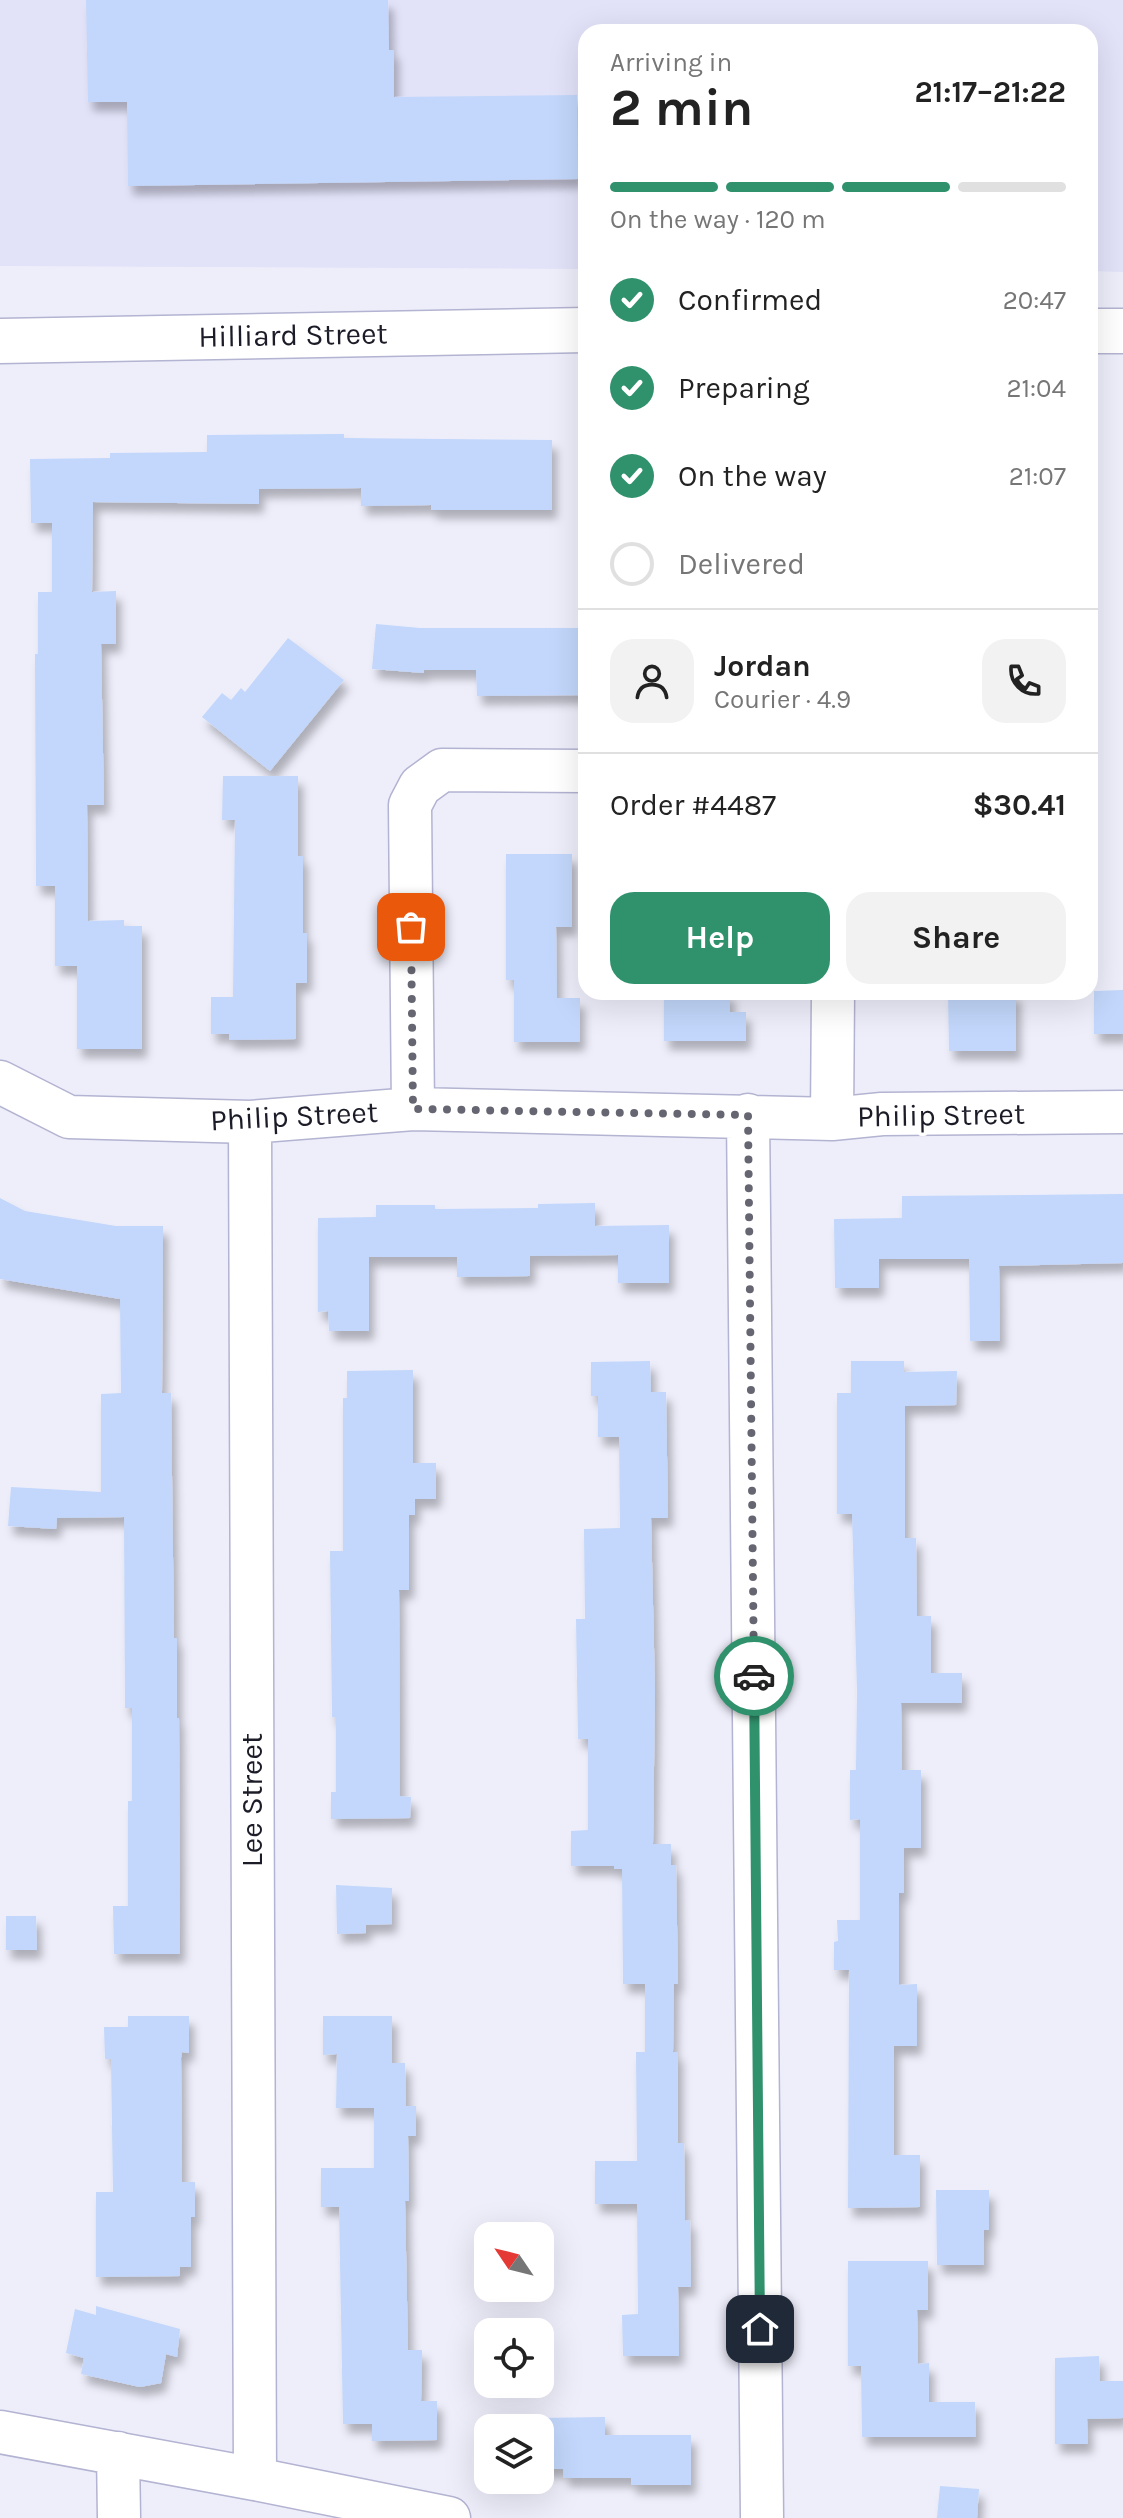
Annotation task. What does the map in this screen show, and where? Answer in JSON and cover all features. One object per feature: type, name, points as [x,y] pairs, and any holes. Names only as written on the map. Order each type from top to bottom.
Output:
[{"type":"street","name":"Hilliard Street","points":[[0,341],[578,330]]},
{"type":"street","points":[[1098,331],[1123,331]]},
{"type":"street","points":[[413,1109],[410,805],[420,786],[442,770],[578,771]]},
{"type":"street","points":[[832,1119],[833,1000]]},
{"type":"street","name":"Philip Street","points":[[0,1082],[69,1117],[250,1122],[413,1109],[832,1119],[882,1114],[1123,1112]]},
{"type":"street","points":[[748,1115],[762,2518]]},
{"type":"street","name":"Lee Street","points":[[250,1122],[255,2479]]},
{"type":"street","points":[[0,2432],[449,2518]]},
{"type":"street","points":[[118,2453],[119,2518]]},
{"type":"shaded area","points":[[0,0],[1123,0],[1123,272],[1098,271],[1098,24],[578,24],[578,269],[0,266]]},
{"type":"building","points":[[86,0],[388,0],[389,50],[394,50],[394,97],[577,95],[578,179],[128,186],[127,102],[88,102]]},
{"type":"building","points":[[344,434],[344,438],[552,440],[552,510],[431,510],[431,505],[361,506],[361,488],[259,489],[259,504],[93,502],[92,592],[116,591],[116,644],[101,644],[104,805],[87,805],[88,921],[124,920],[124,926],[142,926],[142,1049],[77,1049],[77,966],[55,966],[55,886],[36,886],[35,654],[38,654],[38,592],[52,592],[52,523],[31,523],[30,459],[110,458],[110,453],[207,452],[207,435]]},
{"type":"building","points":[[376,624],[420,628],[578,628],[578,695],[477,696],[476,670],[424,670],[424,673],[372,669]]},
{"type":"building","points":[[288,638],[344,680],[270,771],[202,717],[222,693],[231,700],[241,688],[245,692]]},
{"type":"building","points":[[223,776],[298,776],[298,856],[303,856],[303,933],[307,933],[307,983],[296,983],[296,1039],[229,1040],[229,1034],[211,1034],[211,997],[233,997],[235,820],[222,820]]},
{"type":"building","points":[[506,854],[572,854],[572,927],[556,927],[557,998],[580,1000],[580,1042],[514,1042],[514,980],[506,980]]},
{"type":"building","points":[[1123,990],[1123,1034],[1094,1034],[1094,1000],[1098,1000],[1098,991]]},
{"type":"building","points":[[664,1000],[730,1000],[730,1012],[746,1012],[746,1041],[664,1041]]},
{"type":"building","points":[[948,1000],[1016,1000],[1016,1051],[949,1051]]},
{"type":"building","points":[[1123,1194],[1123,1263],[999,1266],[1000,1341],[970,1341],[969,1259],[879,1259],[879,1288],[835,1288],[834,1219],[902,1218],[902,1196]]},
{"type":"building","points":[[0,1198],[25,1211],[116,1226],[163,1226],[162,1393],[171,1393],[174,1638],[177,1638],[179,1718],[180,1954],[114,1954],[113,1906],[128,1906],[128,1801],[132,1801],[132,1708],[125,1708],[124,1517],[57,1518],[56,1529],[8,1526],[11,1487],[101,1492],[101,1394],[121,1393],[120,1299],[0,1279]]},
{"type":"building","points":[[595,1203],[595,1226],[669,1225],[669,1283],[618,1283],[618,1255],[530,1256],[530,1276],[457,1277],[457,1257],[369,1257],[369,1331],[329,1331],[328,1311],[318,1312],[318,1218],[376,1217],[376,1205],[435,1205],[435,1209],[538,1208],[538,1204]]},
{"type":"building","points":[[650,1361],[651,1392],[666,1392],[668,1518],[651,1518],[655,1691],[653,1844],[671,1844],[671,1865],[676,1865],[678,1984],[674,1984],[673,2052],[678,2052],[678,2143],[684,2143],[685,2221],[690,2220],[691,2287],[678,2287],[679,2356],[623,2356],[622,2315],[638,2314],[637,2204],[595,2204],[595,2161],[637,2161],[636,2052],[645,2052],[645,1984],[623,1984],[622,1869],[614,1869],[614,1866],[571,1866],[571,1831],[588,1830],[588,1739],[578,1739],[576,1619],[585,1619],[584,1529],[620,1528],[619,1437],[598,1437],[598,1396],[591,1396],[591,1362]]},
{"type":"building","points":[[851,1361],[904,1361],[904,1372],[957,1371],[956,1405],[905,1406],[905,1538],[916,1538],[917,1616],[931,1616],[931,1673],[962,1673],[962,1703],[901,1703],[902,1770],[921,1770],[921,1848],[904,1848],[904,1893],[899,1893],[899,1985],[917,1984],[917,2046],[894,2046],[894,2155],[920,2155],[920,2207],[848,2208],[849,1970],[834,1970],[834,1942],[838,1941],[837,1920],[860,1920],[860,1819],[850,1820],[850,1770],[856,1770],[857,1691],[852,1514],[837,1514],[837,1393],[851,1393]]},
{"type":"building","points":[[413,1370],[413,1463],[436,1463],[436,1499],[415,1499],[415,1515],[409,1515],[409,1590],[399,1590],[400,1796],[411,1797],[410,1818],[331,1819],[331,1792],[336,1792],[336,1717],[332,1717],[330,1551],[343,1551],[343,1398],[347,1398],[347,1371]]},
{"type":"building","points":[[336,1885],[392,1888],[392,1924],[366,1925],[366,1933],[337,1934]]},
{"type":"building","points":[[6,1916],[36,1916],[37,1950],[6,1950]]},
{"type":"building","points":[[128,2016],[189,2016],[189,2053],[182,2052],[181,2058],[182,2182],[195,2182],[195,2217],[191,2217],[191,2267],[180,2267],[180,2276],[96,2277],[96,2192],[113,2192],[111,2059],[105,2059],[104,2027],[128,2027]]},
{"type":"building","points":[[323,2016],[392,2016],[392,2063],[405,2063],[406,2106],[416,2106],[416,2136],[408,2136],[409,2201],[405,2201],[408,2350],[422,2350],[421,2401],[437,2401],[437,2440],[372,2441],[372,2424],[343,2424],[339,2207],[321,2207],[321,2168],[374,2168],[374,2108],[336,2108],[337,2054],[323,2055]]},
{"type":"building","points":[[936,2190],[989,2190],[989,2230],[984,2230],[984,2265],[937,2265]]},
{"type":"building","points":[[848,2261],[928,2261],[928,2310],[917,2310],[918,2364],[929,2363],[929,2402],[975,2402],[976,2437],[862,2437],[861,2366],[848,2366]]},
{"type":"building","points":[[96,2306],[180,2329],[177,2357],[166,2354],[161,2383],[140,2387],[81,2374],[84,2358],[66,2353],[75,2309],[96,2315]]},
{"type":"building","points":[[1099,2356],[1100,2381],[1123,2381],[1123,2418],[1087,2419],[1088,2444],[1055,2444],[1055,2358]]},
{"type":"building","points":[[605,2417],[605,2435],[691,2435],[691,2485],[631,2485],[631,2478],[564,2478],[563,2469],[554,2469],[554,2418]]},
{"type":"building","points":[[940,2486],[979,2489],[977,2518],[937,2518]]},
{"type":"way so far","points":[[411,927],[413,1109],[748,1115],[754,1676]]},
{"type":"route","points":[[754,1676],[760,2329]]}]
